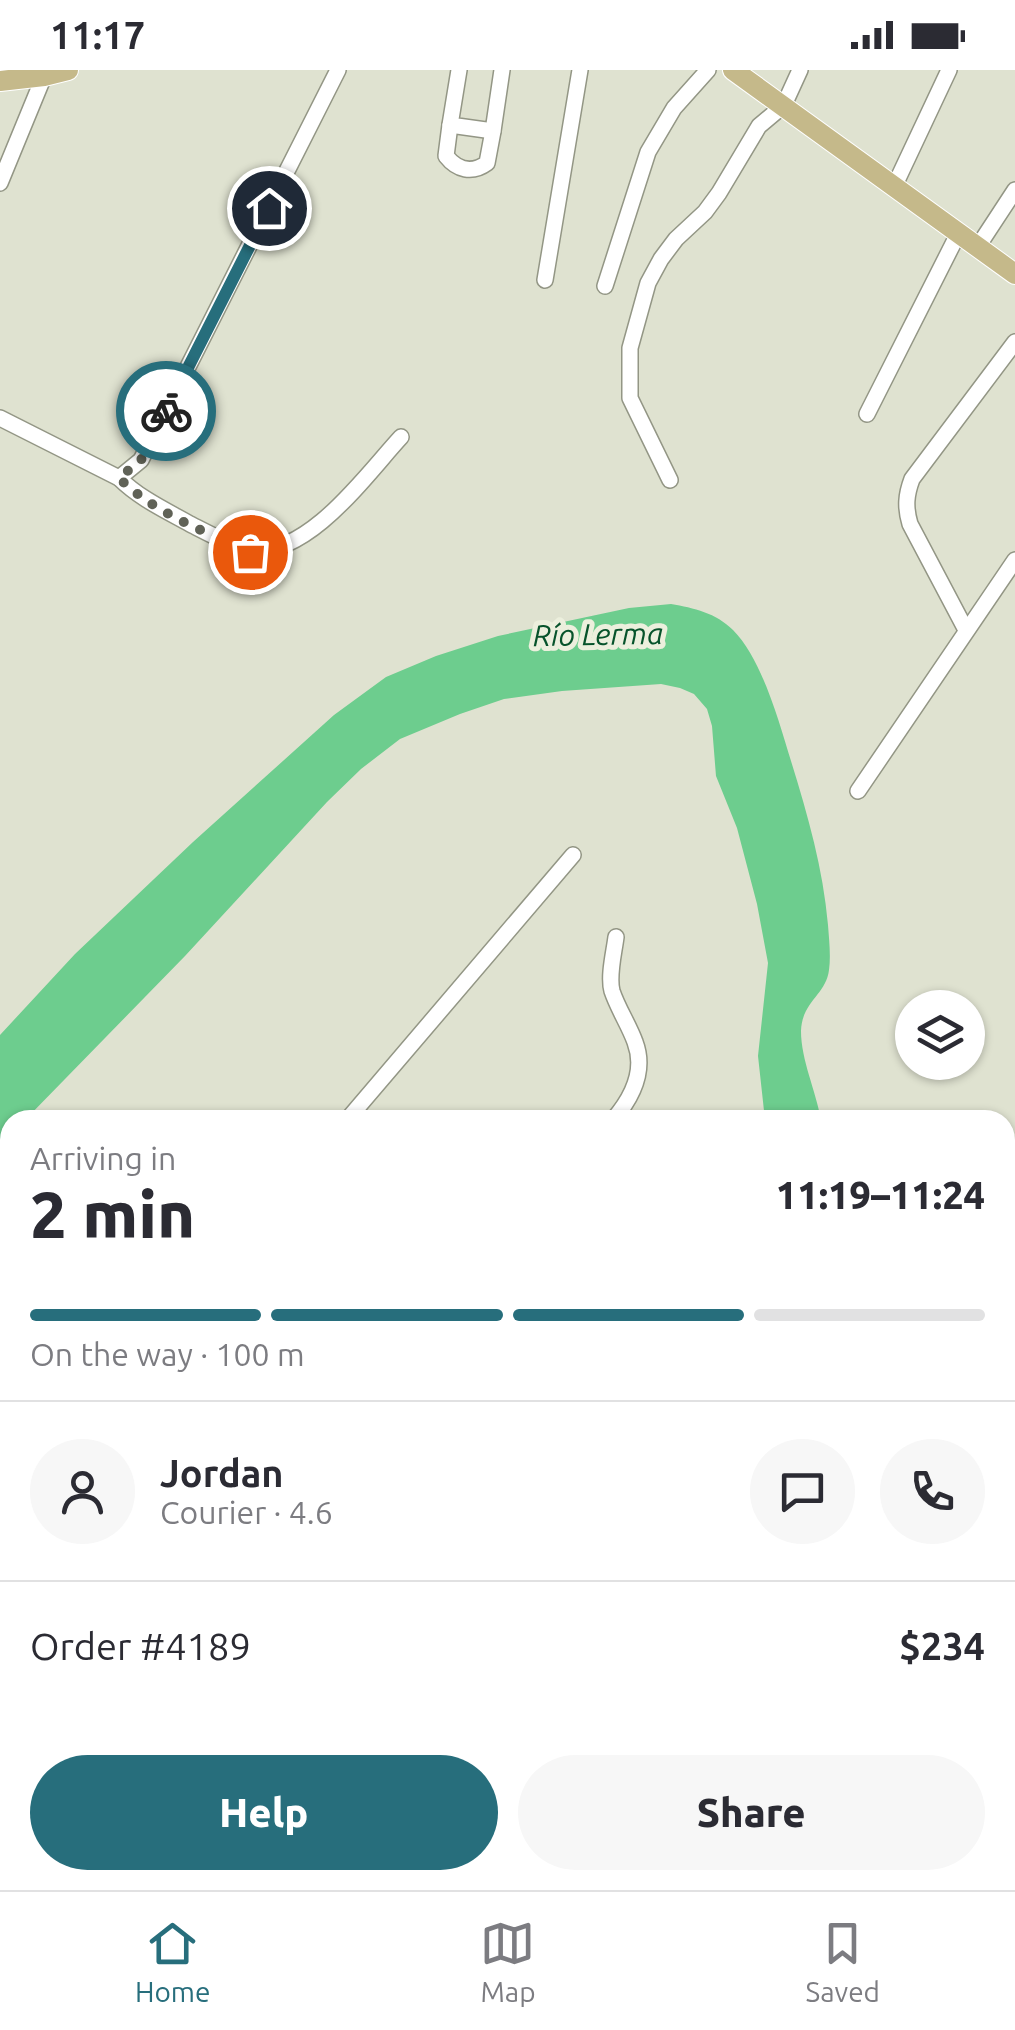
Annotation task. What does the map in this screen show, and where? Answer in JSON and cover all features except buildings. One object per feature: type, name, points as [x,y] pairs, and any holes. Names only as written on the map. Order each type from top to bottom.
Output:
[{"type":"main road","points":[[0,81],[68,70]]},
{"type":"main road","points":[[734,70],[1015,274]]},
{"type":"street","points":[[119,478],[141,460],[148,448],[338,70]]},
{"type":"street","points":[[459,70],[446,156],[454,166],[466,170],[479,169],[487,162],[502,70]]},
{"type":"street","points":[[545,280],[580,70]]},
{"type":"street","points":[[605,286],[648,152],[674,108],[708,70]]},
{"type":"street","points":[[670,480],[630,398],[630,348],[648,283],[676,239],[719,193],[758,126],[784,105],[800,70]]},
{"type":"street","points":[[894,186],[949,70]]},
{"type":"street","points":[[0,183],[44,76]]},
{"type":"street","points":[[450,124],[493,131]]},
{"type":"street","points":[[976,248],[1015,190]]},
{"type":"street","points":[[867,414],[958,234]]},
{"type":"street","points":[[966,630],[910,524],[906,495],[912,478],[1015,342]]},
{"type":"street","points":[[0,418],[119,478],[132,491],[200,529],[250,552],[282,546],[316,528],[401,438]]},
{"type":"street","points":[[858,791],[1015,560]]},
{"type":"street","points":[[356,1110],[573,855]]},
{"type":"street","points":[[616,937],[611,985],[637,1045],[640,1064],[636,1084],[621,1110]]},
{"type":"water","name":"Río Lerma","points":[[671,604],[712,615],[743,642],[768,692],[814,842],[826,904],[830,965],[824,986],[805,1012],[801,1031],[818,1110],[764,1110],[758,1056],[768,963],[757,904],[737,828],[716,776],[707,709],[694,694],[661,684],[504,699],[400,739],[327,802],[35,1110],[0,1110],[0,1035],[75,954],[334,715],[386,677],[436,656],[498,636],[629,608]]},
{"type":"way so far","points":[[166,411],[141,460],[119,478],[144,498],[250,552]]},
{"type":"route","points":[[166,411],[269,208]]}]
